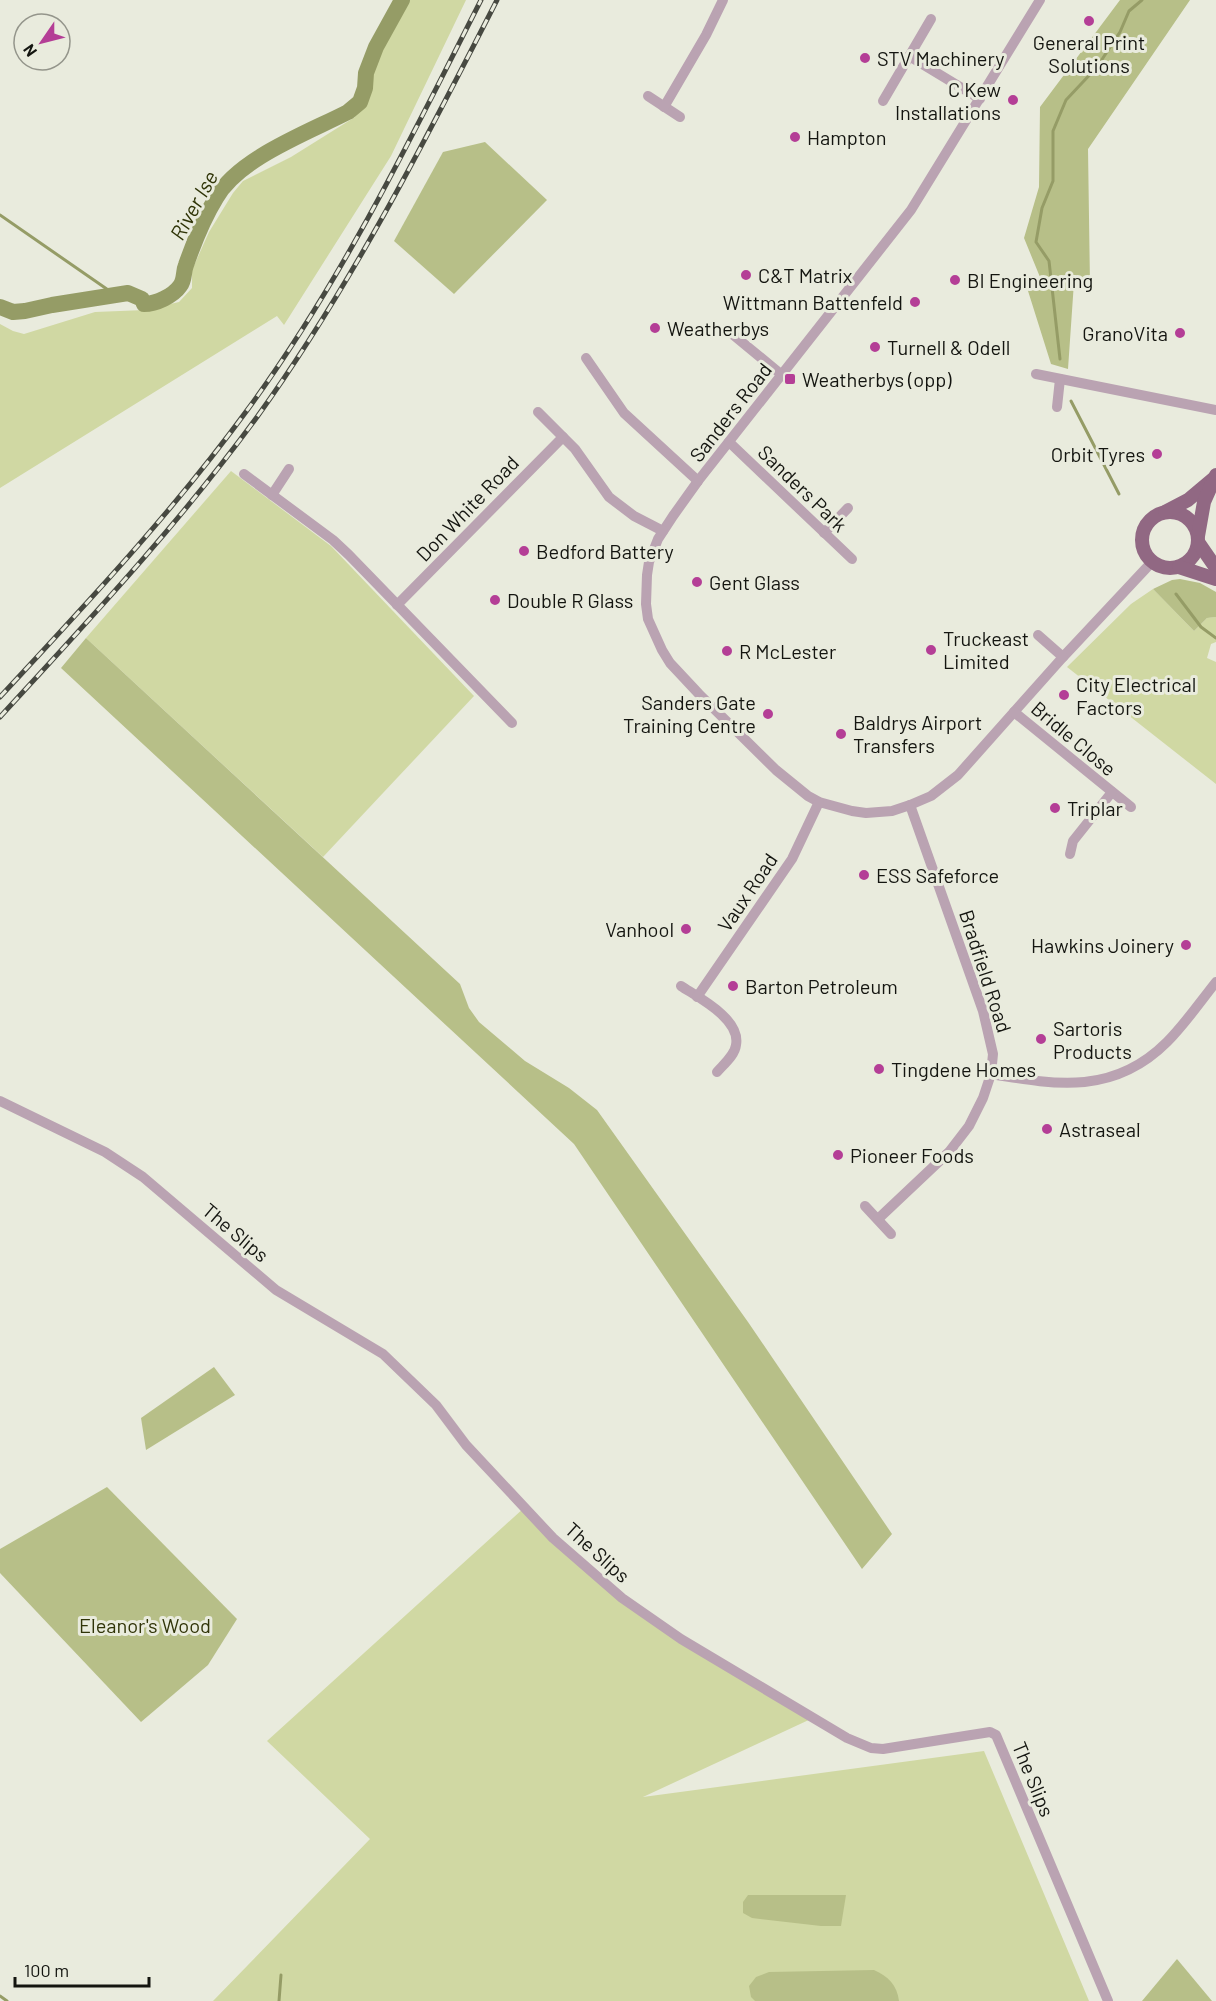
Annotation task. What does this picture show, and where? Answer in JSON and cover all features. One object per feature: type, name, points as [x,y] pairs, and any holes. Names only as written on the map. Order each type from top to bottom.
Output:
[{"type":"main road","points":[[1215,476],[1188,500],[1154,516],[1146,524],[1141,544],[1144,554],[1152,562],[1165,568],[1179,567],[1216,579]]},
{"type":"main road","points":[[1179,567],[1192,557],[1198,539],[1204,502],[1215,476]]},
{"type":"main road","points":[[1164,512],[1176,512],[1186,517],[1194,526],[1198,539],[1216,568]]},
{"type":"street","points":[[664,107],[723,0]]},
{"type":"street","name":"Sanders Road","points":[[1040,0],[911,210],[698,481],[663,531],[649,562],[646,589],[648,620],[662,650],[681,677],[795,787],[819,802],[866,813],[892,811],[910,806],[938,791],[958,775],[1062,657],[1152,562]]},
{"type":"street","points":[[883,101],[931,19]]},
{"type":"street","points":[[909,56],[980,99]]},
{"type":"street","points":[[648,96],[680,117]]},
{"type":"street","points":[[726,328],[782,375]]},
{"type":"street","points":[[586,358],[624,413],[698,481]]},
{"type":"street","points":[[1036,374],[1216,410]]},
{"type":"street","points":[[1057,407],[1060,379]]},
{"type":"street","points":[[538,412],[575,449],[609,497],[634,516],[663,531]]},
{"type":"street","name":"Don White Road","points":[[398,605],[563,437]]},
{"type":"street","name":"Sanders Park","points":[[729,442],[852,559]]},
{"type":"street","points":[[272,495],[289,469]]},
{"type":"street","points":[[244,474],[333,540],[512,723]]},
{"type":"street","points":[[824,533],[848,508]]},
{"type":"street","points":[[1038,634],[1062,657]]},
{"type":"street","name":"Bridle Close","points":[[1014,712],[1131,807]]},
{"type":"street","name":"Bridle Close","points":[[1070,854],[1073,841],[1112,792]]},
{"type":"street","name":"Vaux Road","points":[[697,997],[792,859],[819,802]]},
{"type":"street","name":"Bradfield Road","points":[[878,1220],[949,1152],[973,1120],[991,1074],[993,1054],[983,1011],[910,806]]},
{"type":"street","points":[[991,1074],[1081,1084],[1108,1079],[1124,1073],[1147,1059],[1169,1040],[1216,982]]},
{"type":"street","points":[[681,986],[721,1014],[736,1033],[733,1053],[717,1071]]},
{"type":"street","name":"The Slips","points":[[0,1101],[105,1152],[143,1177],[276,1290],[383,1354],[436,1405],[466,1445],[553,1538],[622,1598],[681,1639],[847,1738],[872,1748],[883,1749],[990,1732],[996,1735],[1108,2001]]},
{"type":"street","points":[[866,1206],[891,1234]]},
{"type":"green space","points":[[402,0],[466,0],[391,156],[284,325],[277,316],[0,488],[0,324],[24,334],[95,312],[145,310],[179,302],[192,288],[192,270],[209,232],[243,181],[291,157],[355,117],[348,108],[360,102],[375,52]]},
{"type":"green space","points":[[1120,0],[1190,0],[1088,149],[1090,285],[1074,282],[1068,369],[1051,364],[1023,275],[1042,282],[1024,238],[1039,187],[1040,107]]},
{"type":"green space","points":[[485,142],[547,200],[454,294],[394,241],[443,152]]},
{"type":"green space","points":[[231,471],[331,546],[474,696],[323,857],[86,638]]},
{"type":"green space","points":[[1180,579],[1200,583],[1216,592],[1216,617],[1207,618],[1194,631],[1153,589],[1172,580]]},
{"type":"green space","points":[[1153,589],[1194,631],[1207,618],[1216,617],[1216,642],[1211,644],[1207,658],[1216,662],[1216,784],[1067,667],[1131,604]]},
{"type":"green space","points":[[86,638],[460,984],[469,1008],[479,1022],[525,1061],[569,1088],[597,1110],[748,1322],[892,1534],[862,1569],[574,1144],[61,668]]},
{"type":"green space","points":[[214,1367],[235,1395],[146,1450],[141,1418]]},
{"type":"green space","name":"Eleanor's Wood","points":[[107,1487],[237,1619],[208,1665],[141,1722],[0,1573],[0,1549]]},
{"type":"green space","points":[[525,1507],[622,1598],[813,1718],[643,1797],[984,1751],[1089,2001],[213,2001],[370,1839],[267,1741]]},
{"type":"green space","points":[[748,1895],[846,1895],[841,1926],[752,1918],[743,1913],[743,1902]]},
{"type":"green space","points":[[1177,1959],[1212,2001],[1142,2001]]},
{"type":"green space","points":[[874,1970],[891,1982],[899,2001],[755,2001],[751,1997],[749,1986],[756,1977],[769,1972]]},
{"type":"waterway","name":"River Ise","points":[[0,307],[13,312],[25,311],[128,293],[142,299],[144,304],[149,304],[173,293],[183,281],[186,265],[203,222],[216,198],[227,184],[257,159],[348,112],[360,102],[365,88],[366,73],[376,47],[402,0]]},
{"type":"waterway","points":[[1060,359],[1049,261],[1036,242],[1042,208],[1053,181],[1053,131],[1066,100],[1097,67],[1120,32],[1129,11],[1142,0]]},
{"type":"waterway","points":[[0,215],[114,294]]},
{"type":"waterway","points":[[1071,401],[1119,494]]},
{"type":"waterway","points":[[1176,594],[1201,627],[1216,638]]},
{"type":"waterway","points":[[279,2001],[281,1975]]},
{"type":"waterway","points":[[0,1996],[7,2001]]},
{"type":"railway","points":[[0,697],[159,521],[219,447],[282,361],[344,261],[373,209],[481,0]]},
{"type":"railway","points":[[0,717],[165,533],[257,417],[324,317],[385,213],[497,0]]},
{"type":"place","name":"General Print Solutions","points":[[1089,21]]},
{"type":"place","name":"STV Machinery","points":[[865,58]]},
{"type":"place","name":"C Kew Installations","points":[[1013,100]]},
{"type":"place","name":"Hampton","points":[[795,137]]},
{"type":"place","name":"C&T Matrix","points":[[746,275]]},
{"type":"place","name":"BI Engineering","points":[[955,280]]},
{"type":"place","name":"Wittmann Battenfeld","points":[[915,302]]},
{"type":"place","name":"Weatherbys","points":[[655,328]]},
{"type":"place","name":"GranoVita","points":[[1180,333]]},
{"type":"place","name":"Turnell & Odell","points":[[875,347]]},
{"type":"place","name":"Weatherbys (opp)","points":[[790,379]]},
{"type":"place","name":"Orbit Tyres","points":[[1157,454]]},
{"type":"place","name":"Bedford Battery","points":[[524,551]]},
{"type":"place","name":"Gent Glass","points":[[697,582]]},
{"type":"place","name":"Double R Glass","points":[[495,600]]},
{"type":"place","name":"Truckeast Limited","points":[[931,650]]},
{"type":"place","name":"R McLester","points":[[727,651]]},
{"type":"place","name":"City Electrical Factors","points":[[1064,695]]},
{"type":"place","name":"Sanders Gate Training Centre","points":[[768,714]]},
{"type":"place","name":"Baldrys Airport Transfers","points":[[841,734]]},
{"type":"place","name":"Triplar","points":[[1055,808]]},
{"type":"place","name":"ESS Safeforce","points":[[864,875]]},
{"type":"place","name":"Vanhool","points":[[686,929]]},
{"type":"place","name":"Hawkins Joinery","points":[[1186,945]]},
{"type":"place","name":"Barton Petroleum","points":[[733,986]]},
{"type":"place","name":"Sartoris Products","points":[[1041,1039]]},
{"type":"place","name":"Tingdene Homes","points":[[879,1069]]},
{"type":"place","name":"Astraseal","points":[[1047,1129]]},
{"type":"place","name":"Pioneer Foods","points":[[838,1155]]}]
